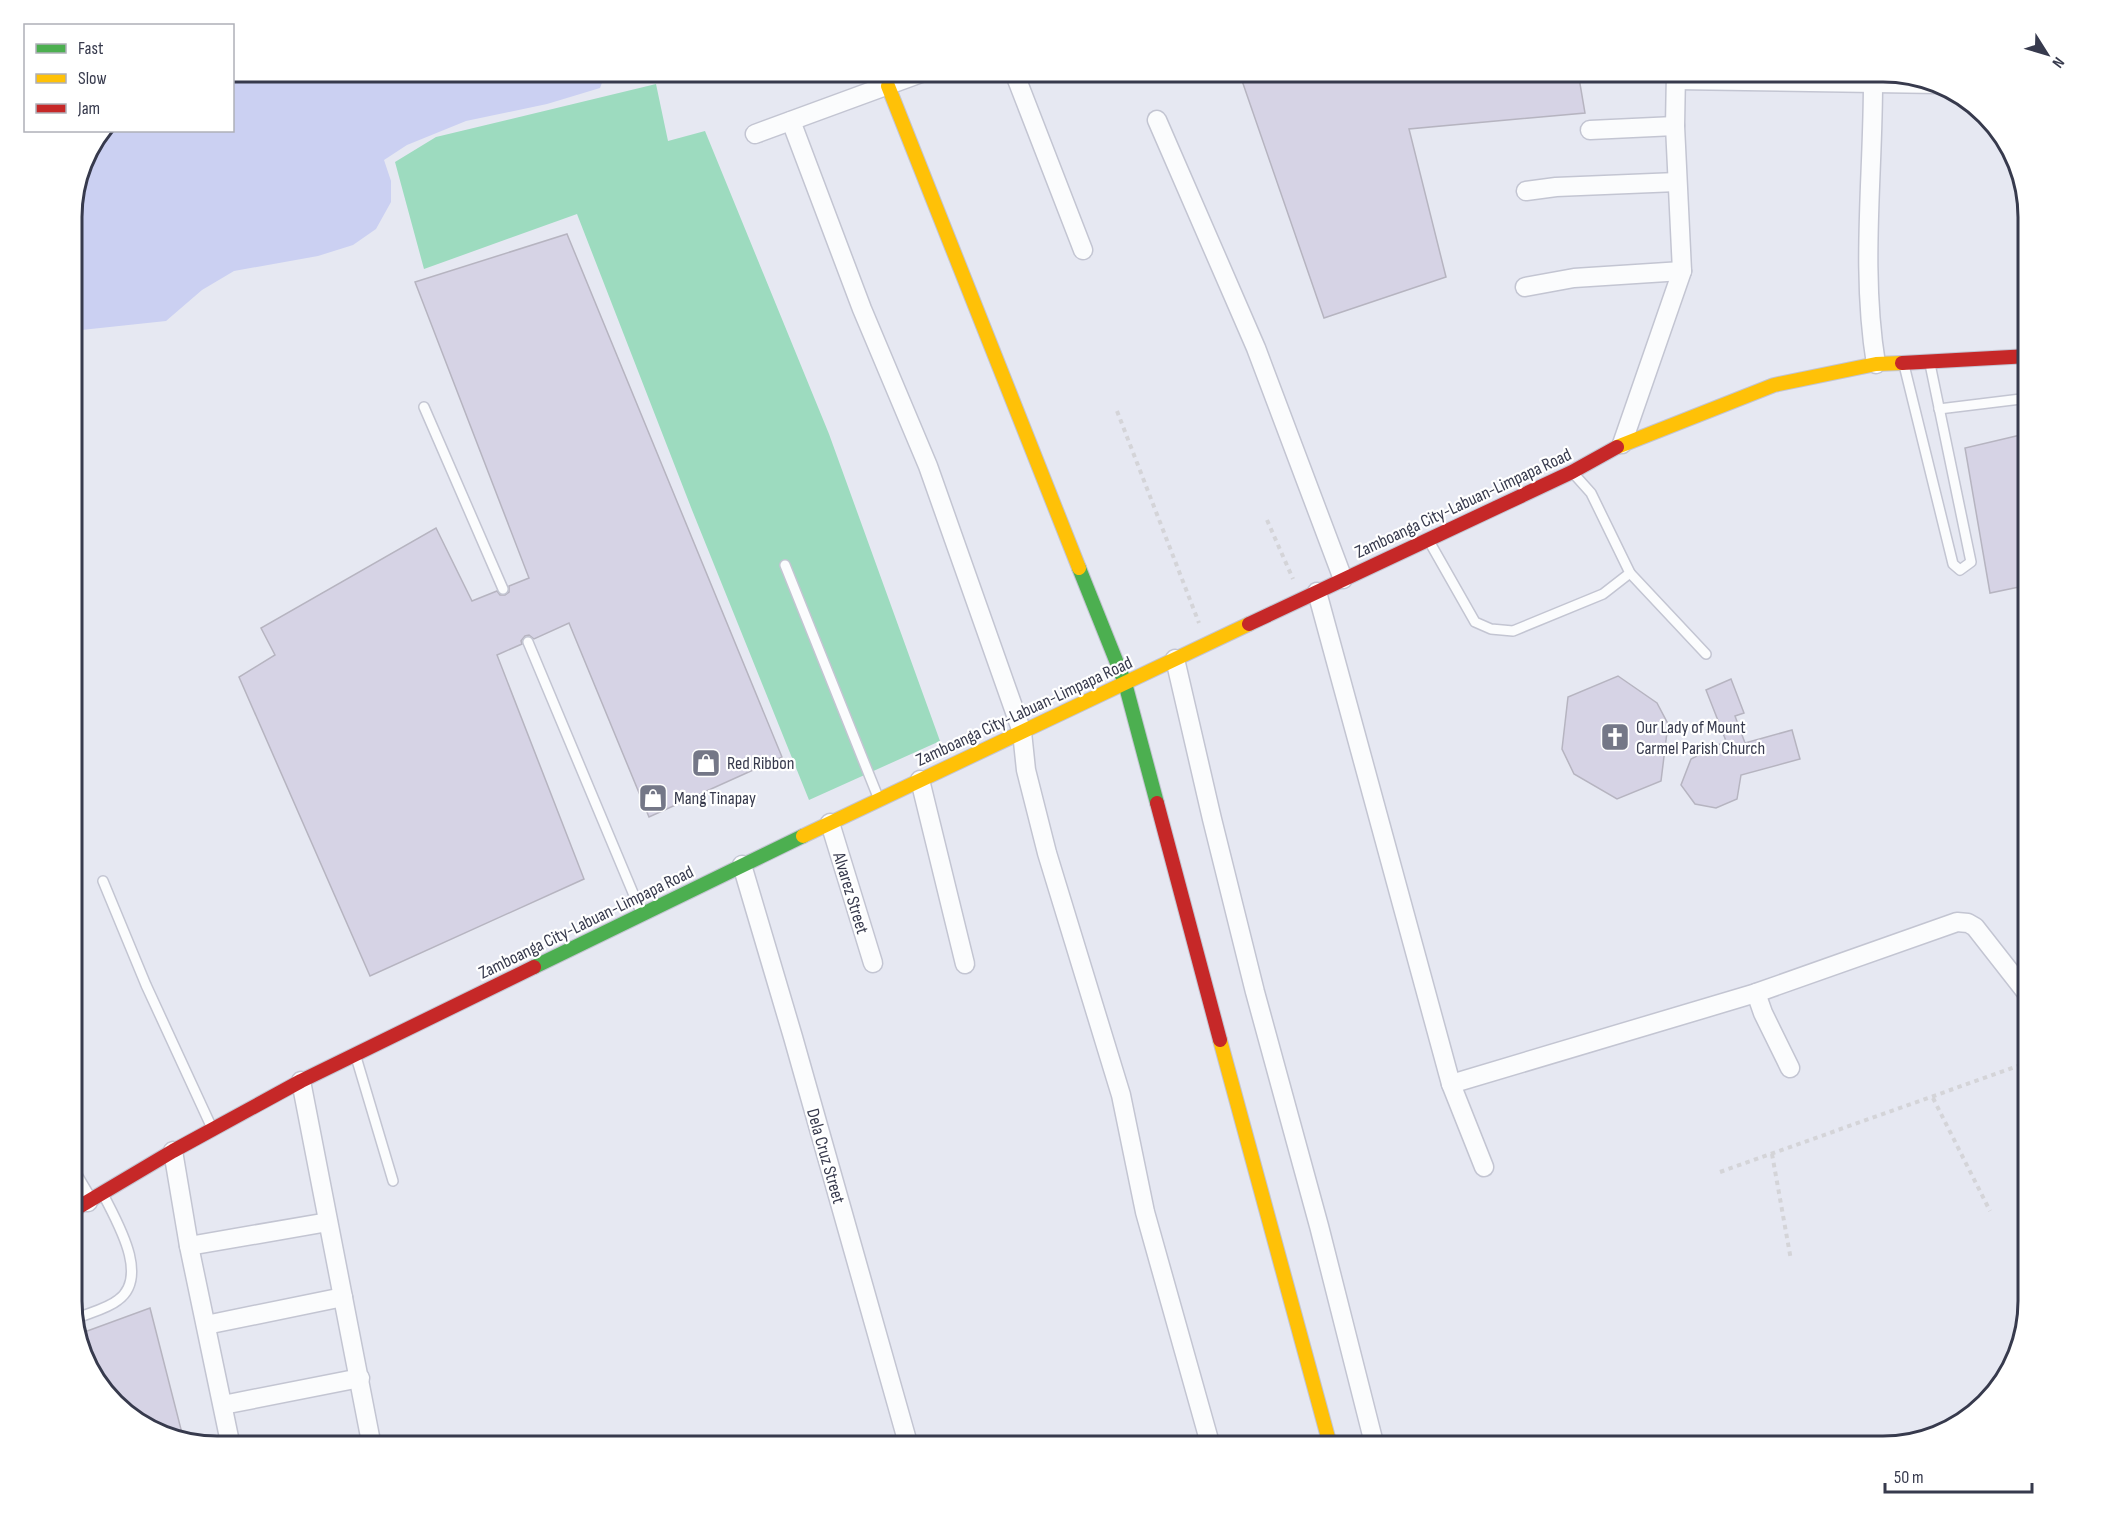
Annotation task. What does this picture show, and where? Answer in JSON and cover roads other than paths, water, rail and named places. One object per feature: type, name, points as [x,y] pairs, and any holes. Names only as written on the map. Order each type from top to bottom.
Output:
[{"type":"main road","points":[[888,86],[1125,683],[1328,1436]]},
{"type":"main road","name":"Zamboanga City-Labuan-Limpapa Road","points":[[88,1202],[172,1151],[355,1054],[742,865],[1572,472],[1623,444],[1774,385],[1876,364],[2018,357]]},
{"type":"street","points":[[1623,444],[1682,272],[1675,126],[1676,82]]},
{"type":"street","points":[[1873,82],[1868,207],[1868,285],[1876,364]]},
{"type":"street","points":[[755,134],[897,83]]},
{"type":"street","points":[[1018,83],[1083,250]]},
{"type":"street","points":[[1157,120],[1256,348],[1343,579]]},
{"type":"street","points":[[791,121],[862,309],[928,466],[1022,732],[1026,770],[1047,853],[1121,1095],[1145,1212],[1208,1436]]},
{"type":"street","points":[[1590,130],[1675,126]]},
{"type":"street","points":[[1526,191],[1556,187],[1677,182]]},
{"type":"street","points":[[1525,287],[1574,278],[1682,272]]},
{"type":"street","points":[[1309,595],[1450,1084],[1484,1167]]},
{"type":"street","points":[[1175,659],[1255,992],[1373,1436]]},
{"type":"street","points":[[921,780],[965,964]]},
{"type":"street","name":"Alvarez Street","points":[[830,823],[873,963]]},
{"type":"street","name":"Dela Cruz Street","points":[[742,865],[794,1037],[906,1436]]},
{"type":"street","points":[[1450,1084],[1756,993],[1946,925],[1963,922],[1975,927],[2018,982]]},
{"type":"street","points":[[1756,993],[1763,1013],[1790,1068]]},
{"type":"street","points":[[301,1081],[370,1436]]},
{"type":"street","points":[[172,1151],[189,1246],[229,1436]]},
{"type":"street","points":[[189,1246],[328,1222]]},
{"type":"street","points":[[206,1325],[343,1297]]},
{"type":"street","points":[[223,1405],[360,1378]]},
{"type":"lane","points":[[1903,362],[1953,564],[1960,570],[1971,562],[1929,361]]},
{"type":"lane","points":[[1939,409],[2018,400]]},
{"type":"lane","points":[[424,407],[503,589]]},
{"type":"lane","points":[[1572,472],[1591,493],[1630,573],[1706,654]]},
{"type":"lane","points":[[1428,539],[1476,622],[1491,629],[1514,631],[1603,594],[1630,573]]},
{"type":"lane","points":[[785,565],[879,800]]},
{"type":"lane","points":[[528,642],[642,914]]},
{"type":"lane","points":[[103,881],[213,1131]]},
{"type":"lane","points":[[355,1054],[393,1181]]},
{"type":"lane","points":[[84,1315],[119,1300],[129,1287],[132,1277],[132,1264],[122,1232],[88,1202]]},
{"type":"water","points":[[234,83],[602,83],[600,88],[547,104],[466,121],[407,145],[384,160],[391,181],[391,202],[376,229],[353,245],[318,256],[234,271],[202,290],[166,321],[83,330],[85,191],[96,158],[113,132],[234,132]]},
{"type":"place","name":"Our Lady of Mount Carmel Parish Church","points":[[1615,737]]},
{"type":"place","name":"Red Ribbon","points":[[706,763]]},
{"type":"place","name":"Mang Tinapay","points":[[653,798]]}]
